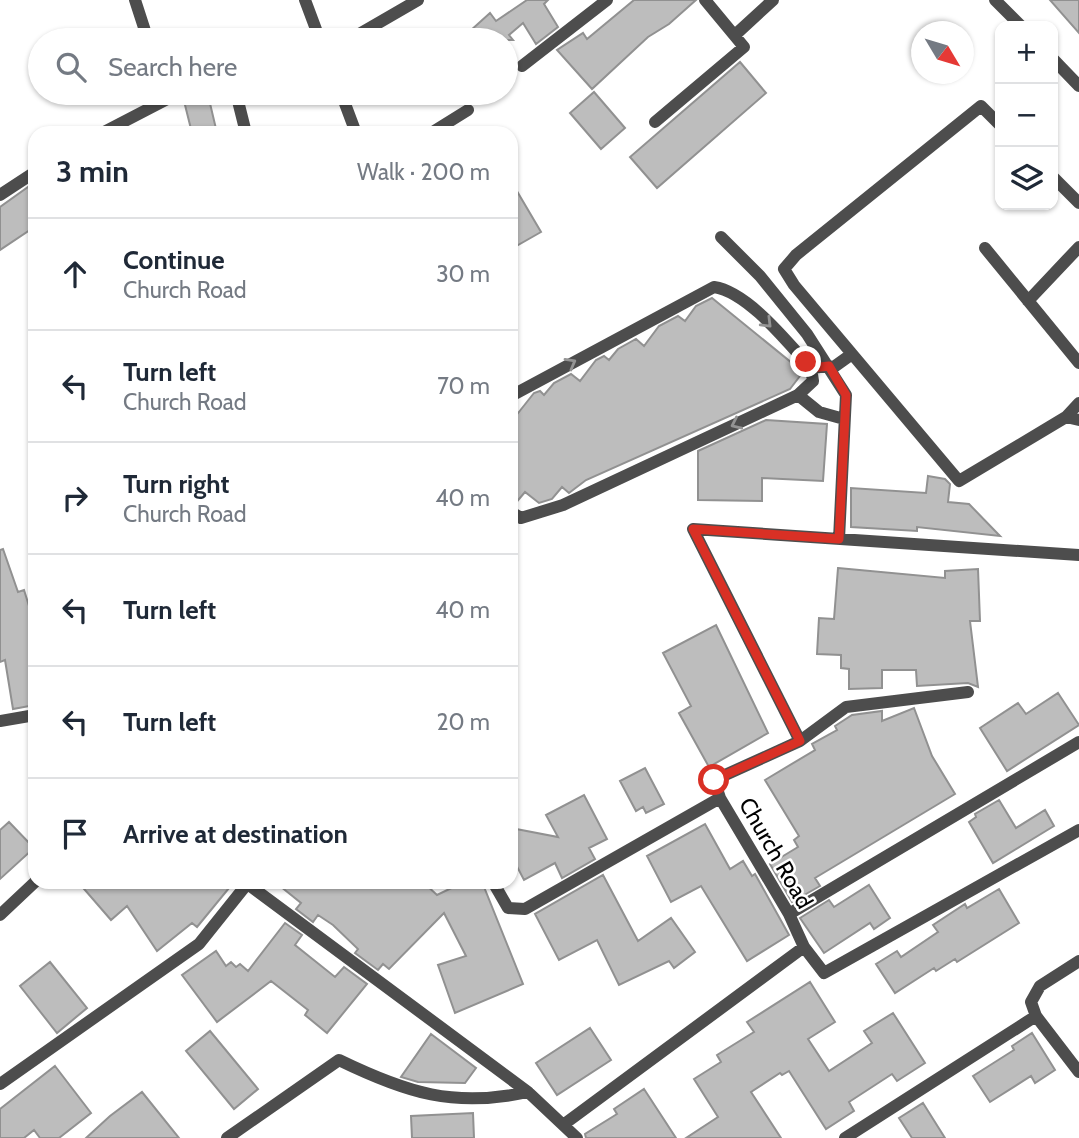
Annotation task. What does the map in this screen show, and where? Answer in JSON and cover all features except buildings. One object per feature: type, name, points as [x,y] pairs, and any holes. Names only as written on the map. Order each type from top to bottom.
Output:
[{"type":"street","points":[[135,0],[144,28]]},
{"type":"street","points":[[305,0],[316,28]]},
{"type":"street","points":[[370,28],[418,0]]},
{"type":"street","points":[[522,66],[607,0]]},
{"type":"street","points":[[655,122],[744,47],[705,0]]},
{"type":"street","points":[[735,35],[773,0]]},
{"type":"street","points":[[995,0],[1016,21]]},
{"type":"street","points":[[1058,64],[1079,86]]},
{"type":"street","points":[[114,126],[149,105]]},
{"type":"street","points":[[239,105],[244,126]]},
{"type":"street","points":[[346,105],[353,126]]},
{"type":"street","points":[[995,120],[981,106],[796,255],[784,269],[794,285],[959,481],[1066,417],[1079,402]]},
{"type":"street","points":[[442,126],[468,110]]},
{"type":"street","points":[[0,195],[28,177]]},
{"type":"street","points":[[1058,182],[1079,204]]},
{"type":"street","points":[[721,237],[768,285],[823,368],[846,395],[839,539]]},
{"type":"street","points":[[1028,301],[1079,247]]},
{"type":"street","points":[[985,248],[1079,363]]},
{"type":"street","points":[[518,392],[714,287],[727,289],[743,299],[823,368]]},
{"type":"street","points":[[518,516],[521,518],[563,505],[800,396],[823,368],[852,354]]},
{"type":"street","points":[[800,396],[819,412],[844,419]]},
{"type":"street","points":[[1066,417],[1079,420]]},
{"type":"street","points":[[968,692],[846,707],[800,741],[693,529],[1079,555]]},
{"type":"street","points":[[0,721],[28,716]]},
{"type":"street","name":"Church Road","points":[[800,741],[714,780],[720,797],[789,914],[804,947],[824,973],[1079,830]]},
{"type":"street","points":[[789,914],[1079,742]]},
{"type":"street","points":[[497,889],[508,908],[525,909],[720,797]]},
{"type":"street","points":[[0,915],[28,889]]},
{"type":"street","points":[[0,1084],[199,944],[241,889]]},
{"type":"street","points":[[254,889],[528,1092],[577,1138]]},
{"type":"street","points":[[564,1125],[804,947]]},
{"type":"street","points":[[1079,961],[1040,986],[1031,1002],[1035,1016],[1074,1056],[1079,1072]]},
{"type":"street","points":[[845,1138],[1035,1016]]},
{"type":"street","points":[[227,1138],[340,1060],[369,1075],[426,1095],[489,1100],[528,1092]]},
{"type":"route","points":[[714,780],[800,741],[693,529],[839,539],[846,395],[829,366],[822,369],[811,368],[806,362]]}]
